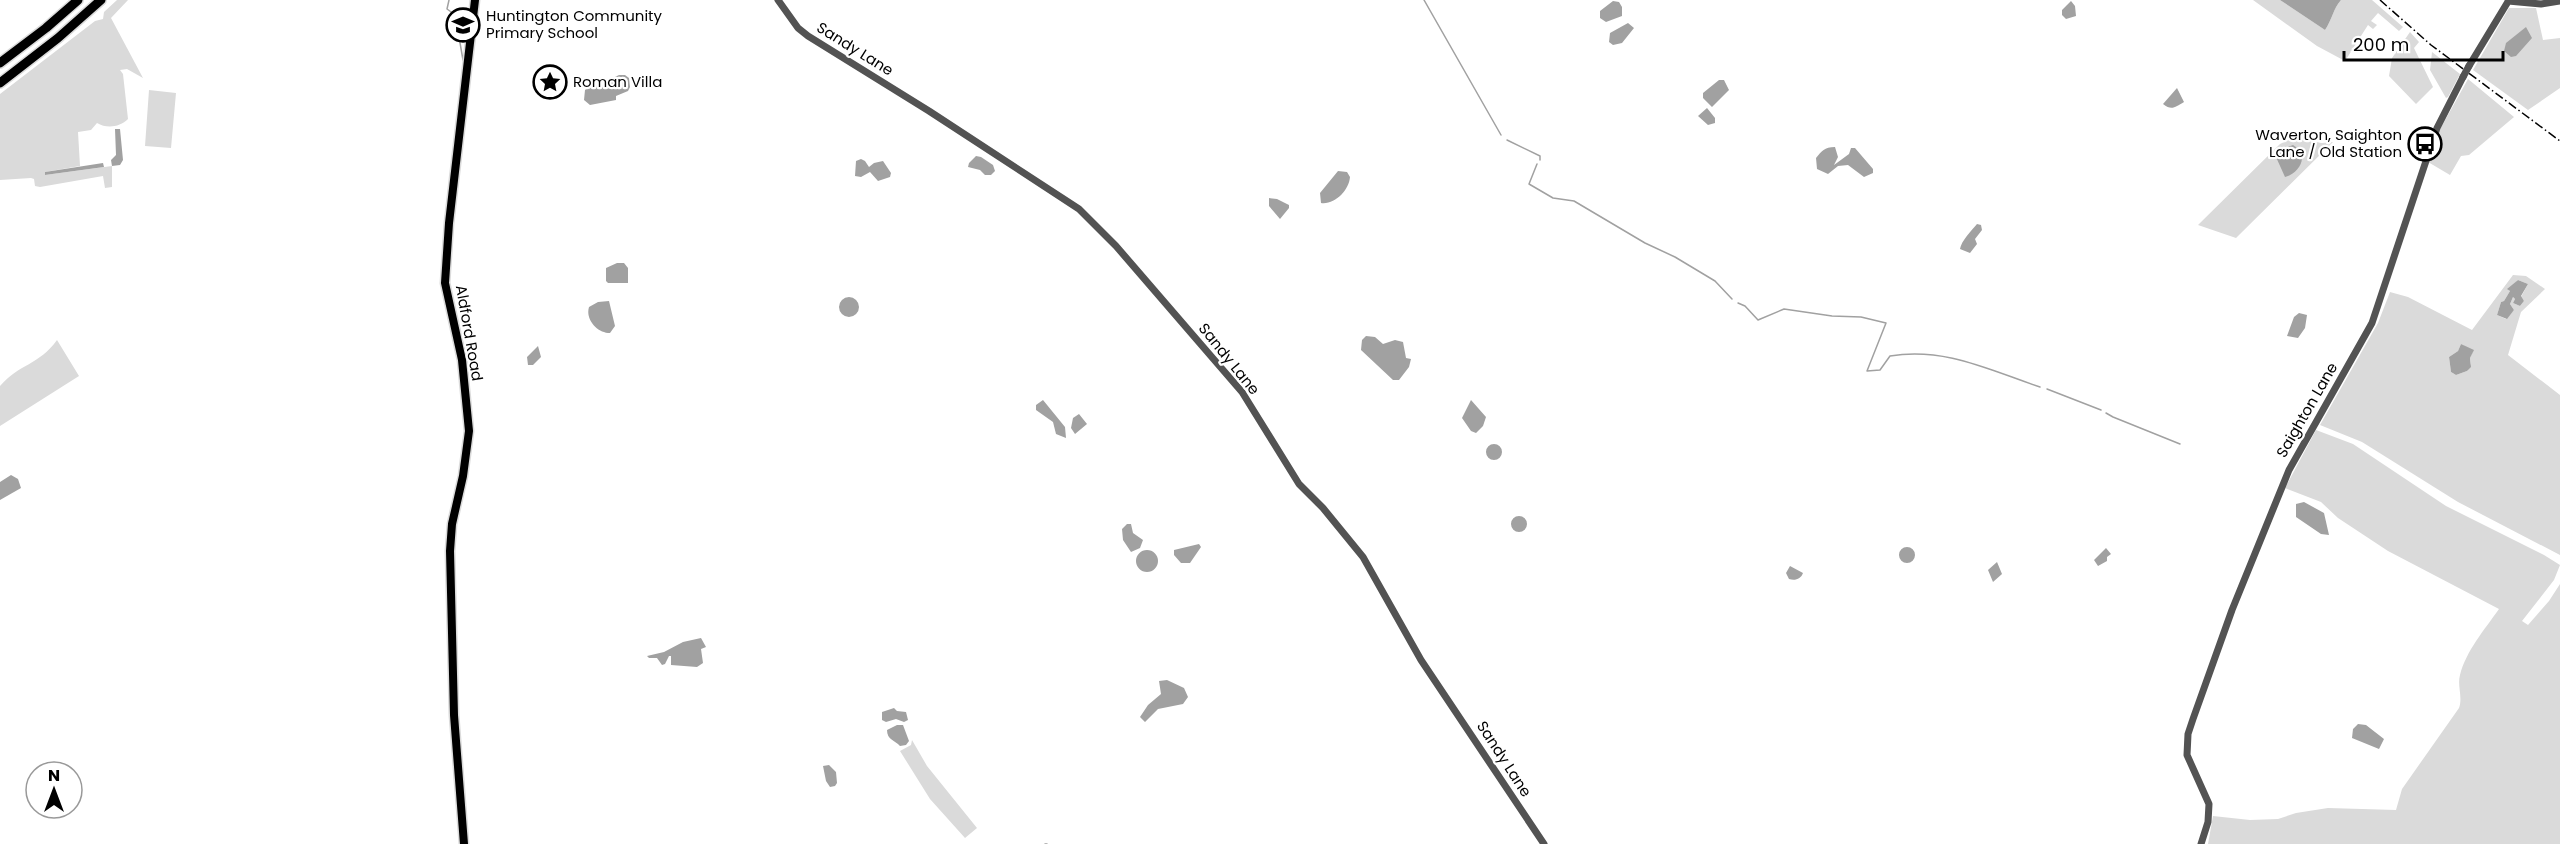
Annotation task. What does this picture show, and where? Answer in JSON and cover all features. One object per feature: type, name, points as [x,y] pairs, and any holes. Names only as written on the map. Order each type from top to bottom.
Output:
[{"type":"highway","points":[[0,63],[78,0]]},
{"type":"highway","points":[[0,83],[58,38],[101,0]]},
{"type":"main road","name":"Aldford Road","points":[[464,844],[452,670],[450,575],[452,524],[463,476],[469,431],[462,360],[445,283],[475,0]]},
{"type":"street","name":"Sandy Lane","points":[[778,0],[798,28],[808,36],[929,111],[1079,209],[1116,246],[1242,392],[1299,484],[1323,508],[1363,557],[1421,660],[1545,844]]},
{"type":"street","points":[[2509,1],[2541,4],[2560,0]]},
{"type":"street","name":"Saighton Lane","points":[[2201,844],[2208,822],[2209,804],[2187,755],[2188,734],[2232,610],[2289,470],[2372,323],[2437,128],[2469,66],[2509,1]]},
{"type":"shaded area","points":[[117,0],[128,0],[111,18],[143,78],[127,69],[120,70],[123,74],[128,119],[113,126],[97,123],[91,130],[78,132],[80,166],[45,172],[45,175],[112,166],[112,187],[105,188],[103,176],[40,187],[35,186],[34,179],[31,178],[0,180],[0,94],[95,21],[103,19],[104,12]]},
{"type":"shaded area","points":[[2253,0],[2280,0],[2325,30],[2341,0],[2372,0],[2403,27],[2399,31],[2378,13],[2371,21],[2377,25],[2373,29],[2368,25],[2345,61],[2317,46]]},
{"type":"shaded area","points":[[2280,0],[2341,0],[2325,30]]},
{"type":"shaded area","points":[[1613,1],[1619,2],[1622,7],[1622,16],[1606,22],[1600,18],[1600,11]]},
{"type":"shaded area","points":[[2071,1],[2075,6],[2076,16],[2066,19],[2062,15],[2062,10]]},
{"type":"shaded area","points":[[2509,8],[2536,8],[2543,40],[2560,38],[2560,88],[2528,110],[2473,70]]},
{"type":"shaded area","points":[[1628,23],[1634,28],[1622,43],[1613,45],[1609,42],[1610,33]]},
{"type":"shaded area","points":[[2526,27],[2532,38],[2516,56],[2511,57],[2504,51],[2506,43]]},
{"type":"shaded area","points":[[2410,32],[2419,42],[2414,48],[2433,87],[2416,104],[2389,76],[2392,58]]},
{"type":"shaded area","points":[[2432,52],[2460,74],[2446,98],[2430,70]]},
{"type":"shaded area","points":[[619,75],[629,78],[630,87],[628,91],[616,96],[616,100],[590,105],[584,100],[585,90],[590,86],[606,85]]},
{"type":"shaded area","points":[[2468,79],[2514,117],[2469,155],[2461,156],[2450,175],[2428,162],[2438,133]]},
{"type":"shaded area","points":[[1719,80],[1724,80],[1729,90],[1712,107],[1703,98],[1703,93]]},
{"type":"shaded area","points":[[2177,88],[2184,102],[2171,108],[2163,104]]},
{"type":"shaded area","points":[[149,90],[176,93],[171,148],[145,146]]},
{"type":"shaded area","points":[[1707,108],[1715,118],[1715,123],[1708,125],[1698,116]]},
{"type":"shaded area","points":[[115,129],[120,129],[123,160],[120,165],[112,166],[111,160],[116,155]]},
{"type":"shaded area","points":[[2293,138],[2322,143],[2333,142],[2236,238],[2198,225],[2280,144]]},
{"type":"shaded area","points":[[2293,145],[2301,154],[2301,163],[2295,172],[2285,177],[2276,157],[2285,148]]},
{"type":"shaded area","points":[[1835,147],[1838,157],[1834,165],[1849,154],[1851,148],[1855,148],[1873,169],[1873,173],[1864,177],[1848,165],[1838,166],[1828,174],[1817,169],[1816,158],[1822,151]]},
{"type":"shaded area","points":[[976,156],[993,165],[995,171],[991,175],[985,175],[980,170],[968,167]]},
{"type":"shaded area","points":[[861,159],[869,167],[883,161],[891,173],[890,177],[878,181],[870,172],[861,177],[855,176],[856,161]]},
{"type":"shaded area","points":[[103,163],[104,167],[45,175],[45,172]]},
{"type":"shaded area","points":[[1338,171],[1347,172],[1350,177],[1347,187],[1336,199],[1321,203],[1320,193]]},
{"type":"shaded area","points":[[1269,198],[1289,205],[1280,219],[1269,206]]},
{"type":"shaded area","points":[[1977,224],[1981,225],[1982,230],[1975,239],[1977,244],[1970,253],[1960,249],[1964,239]]},
{"type":"shaded area","points":[[617,263],[624,263],[628,268],[628,283],[608,283],[606,281],[606,268]]},
{"type":"shaded area","points":[[2513,275],[2526,276],[2545,289],[2521,312],[2508,355],[2560,395],[2560,555],[2458,502],[2362,442],[2320,425],[2378,323],[2390,292],[2408,297],[2472,330]],"holes":[[[2518,280],[2528,284],[2521,297],[2524,301],[2520,306],[2513,303],[2515,299],[2513,297],[2510,304],[2514,310],[2506,319],[2497,315],[2501,302],[2510,291],[2508,289]],[[2461,344],[2473,351],[2470,358],[2471,364],[2467,371],[2456,375],[2451,372],[2449,357],[2458,351]]]},
{"type":"shaded area","points":[[2518,280],[2528,284],[2521,296],[2524,301],[2520,306],[2513,303],[2515,299],[2513,297],[2510,304],[2514,310],[2507,319],[2497,315],[2501,302],[2510,291],[2507,289]]},
{"type":"shaded area","points":[[849,297],[856,300],[859,307],[856,314],[849,317],[842,314],[839,307],[842,300]]},
{"type":"shaded area","points":[[609,301],[615,326],[610,333],[597,328],[588,312],[589,307],[598,302]]},
{"type":"shaded area","points":[[2299,313],[2307,315],[2305,328],[2298,338],[2287,336],[2294,317]]},
{"type":"shaded area","points":[[1366,336],[1375,337],[1383,344],[1395,340],[1403,342],[1406,358],[1411,359],[1409,367],[1399,380],[1393,380],[1361,350],[1362,340]]},
{"type":"shaded area","points":[[57,340],[79,376],[0,426],[0,386],[14,373],[43,355]]},
{"type":"shaded area","points":[[2461,344],[2474,350],[2470,358],[2471,367],[2456,375],[2451,372],[2449,357],[2458,351]]},
{"type":"shaded area","points":[[538,346],[541,357],[533,365],[528,365],[527,357]]},
{"type":"shaded area","points":[[1043,400],[1065,427],[1066,438],[1056,434],[1053,422],[1036,410],[1036,405]]},
{"type":"shaded area","points":[[1471,400],[1486,417],[1483,426],[1476,433],[1471,431],[1462,418]]},
{"type":"shaded area","points":[[1079,414],[1087,424],[1075,434],[1071,428],[1073,418]]},
{"type":"shaded area","points":[[2316,430],[2353,444],[2446,506],[2560,565],[2554,580],[2522,621],[2528,625],[2560,584],[2560,844],[2208,844],[2213,816],[2250,820],[2278,819],[2296,813],[2328,808],[2396,810],[2402,789],[2459,708],[2459,679],[2463,666],[2476,640],[2499,609],[2388,551],[2338,518],[2321,502],[2285,488]]},
{"type":"shaded area","points":[[1491,444],[1497,444],[1502,452],[1500,458],[1491,460],[1486,455],[1486,449]]},
{"type":"shaded area","points":[[11,475],[18,479],[21,488],[0,500],[0,482]]},
{"type":"shaded area","points":[[2304,502],[2324,513],[2329,535],[2321,534],[2296,517],[2296,504]]},
{"type":"shaded area","points":[[1519,516],[1527,524],[1519,532],[1511,524]]},
{"type":"shaded area","points":[[1127,524],[1131,524],[1133,533],[1143,540],[1140,548],[1131,552],[1123,540],[1122,529]]},
{"type":"shaded area","points":[[1199,544],[1201,547],[1190,563],[1181,563],[1174,555],[1174,550]]},
{"type":"shaded area","points":[[1907,547],[1915,555],[1907,563],[1899,555]]},
{"type":"shaded area","points":[[2106,548],[2111,554],[2107,557],[2107,561],[2098,566],[2094,560]]},
{"type":"shaded area","points":[[1147,550],[1155,553],[1158,561],[1155,569],[1147,572],[1139,569],[1136,561],[1139,553]]},
{"type":"shaded area","points":[[1997,562],[2002,574],[1993,582],[1988,570]]},
{"type":"shaded area","points":[[1790,566],[1803,573],[1801,577],[1796,580],[1789,579],[1786,573]]},
{"type":"shaded area","points":[[701,638],[706,647],[701,649],[703,663],[697,667],[671,665],[671,656],[662,665],[657,658],[647,656],[664,652],[683,642]]},
{"type":"shaded area","points":[[1167,680],[1184,688],[1188,697],[1183,704],[1158,709],[1145,722],[1140,717],[1148,705],[1161,694],[1159,681]]},
{"type":"shaded area","points":[[894,708],[897,711],[906,712],[908,720],[904,722],[896,719],[886,722],[882,720],[882,712]]},
{"type":"shaded area","points":[[2358,724],[2366,725],[2384,739],[2379,749],[2352,738],[2353,729]]},
{"type":"shaded area","points":[[903,725],[909,741],[906,745],[900,746],[888,736],[887,730]]},
{"type":"shaded area","points":[[912,740],[927,766],[977,828],[965,838],[930,799],[900,751],[911,745]]},
{"type":"shaded area","points":[[829,765],[836,772],[837,783],[830,787],[826,781],[823,766]]},
{"type":"waterway","points":[[449,0],[447,9],[454,14],[456,20],[463,60]]},
{"type":"waterway","points":[[1424,0],[1501,135]]},
{"type":"waterway","points":[[1507,140],[1540,156],[1540,160]]},
{"type":"waterway","points":[[1537,164],[1529,184],[1553,198],[1574,201],[1645,243],[1675,257],[1715,281],[1732,299]]},
{"type":"waterway","points":[[1738,303],[1745,306],[1758,320],[1784,309],[1832,316],[1861,317],[1886,323],[1867,371],[1880,370],[1890,356],[1929,355],[1948,357],[1985,367],[2040,387]]},
{"type":"waterway","points":[[2047,389],[2101,410]]},
{"type":"waterway","points":[[2106,413],[2180,444]]},
{"type":"railway","points":[[2380,0],[2431,45],[2560,141]]},
{"type":"place","name":"Huntington Community Primary School","points":[[463,25]]},
{"type":"place","name":"Roman Villa","points":[[550,82]]},
{"type":"place","name":"Waverton, Saighton Lane / Old Station","points":[[2425,144]]}]
